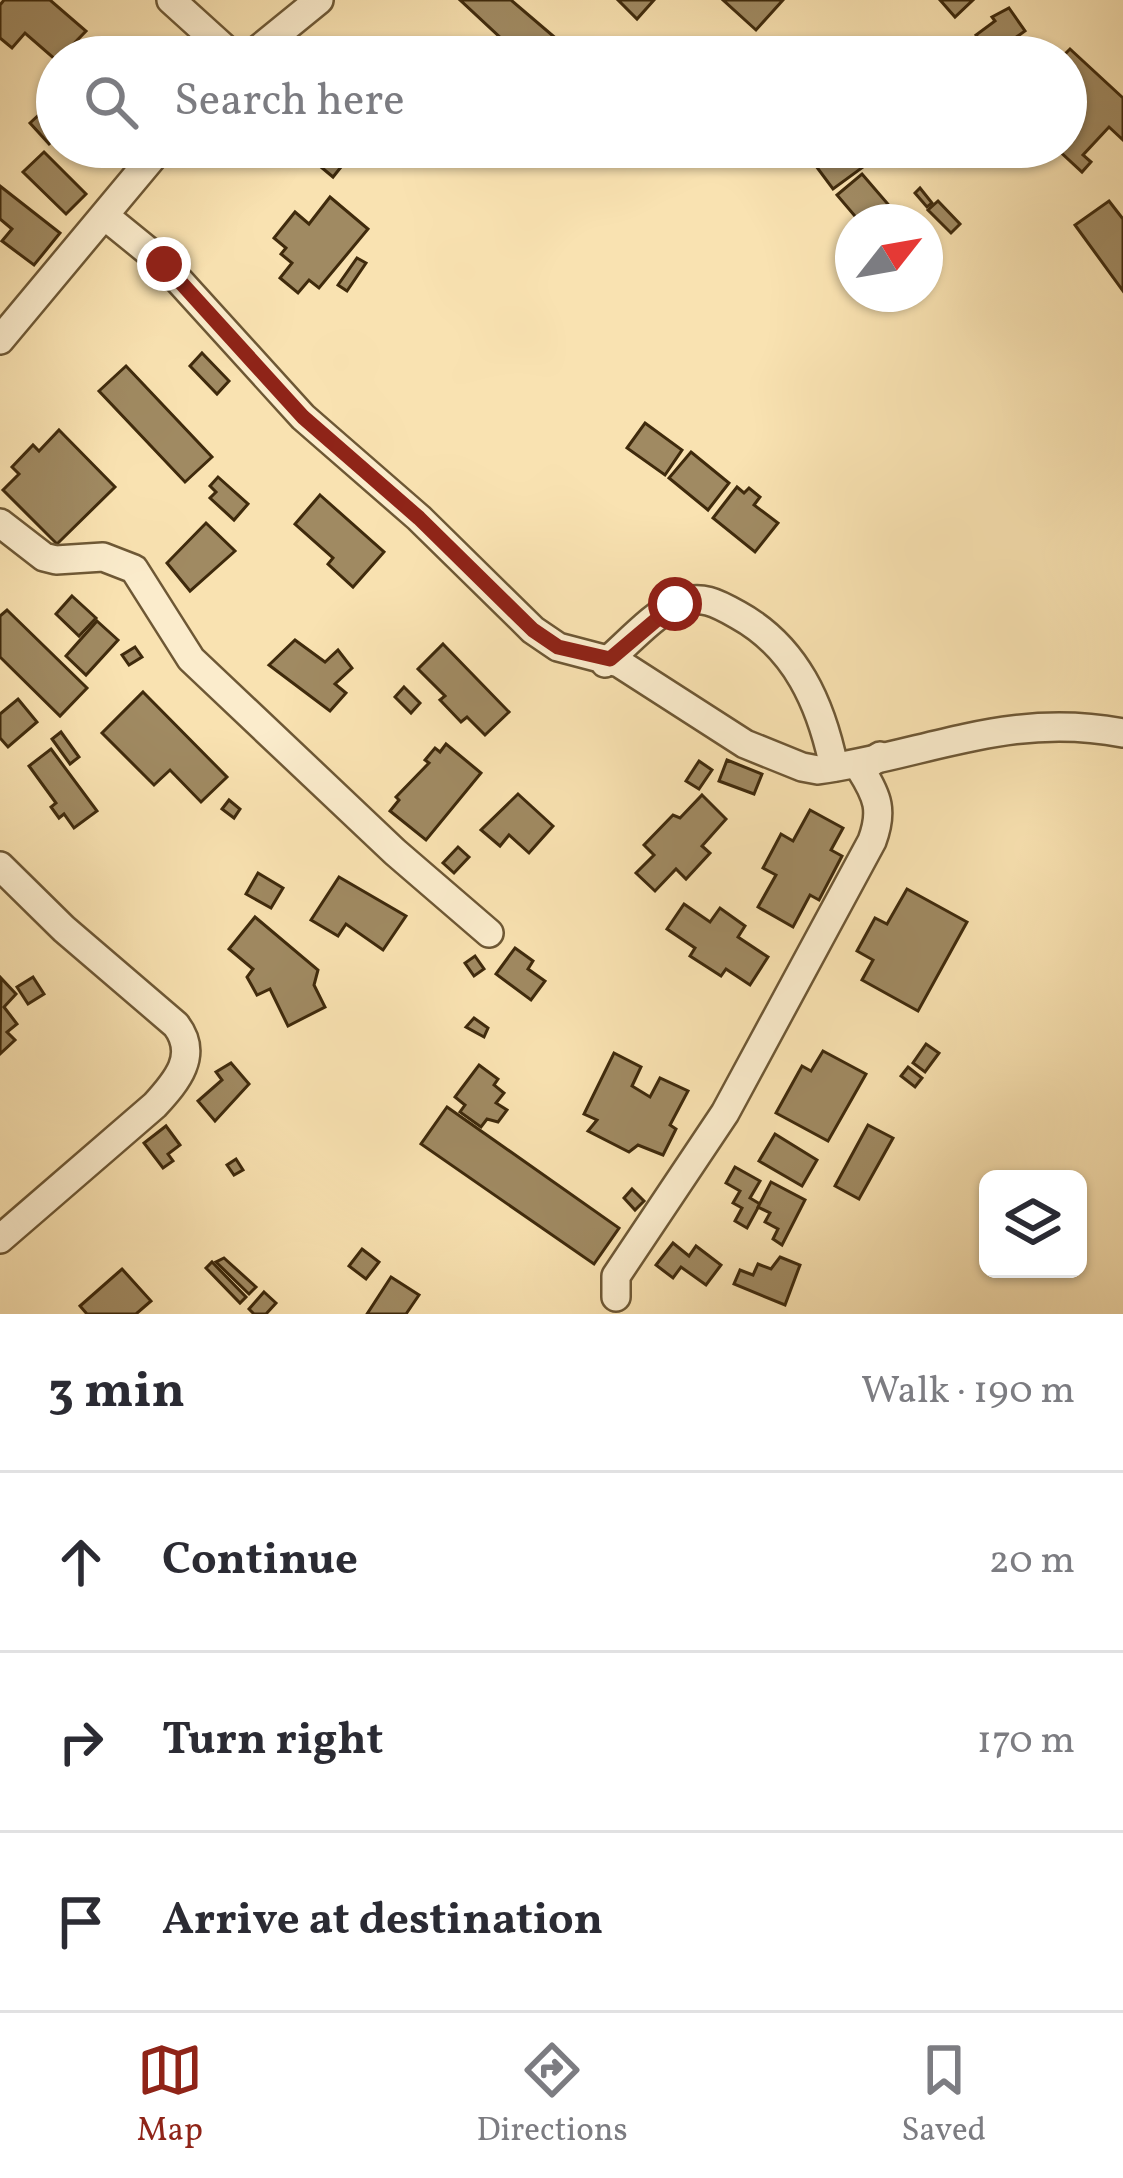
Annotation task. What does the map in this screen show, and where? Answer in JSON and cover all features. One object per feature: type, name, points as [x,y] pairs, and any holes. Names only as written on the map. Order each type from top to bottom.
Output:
[{"type":"street","points":[[171,0],[211,36]]},
{"type":"street","points":[[275,36],[320,0]]},
{"type":"street","points":[[0,340],[144,168]]},
{"type":"street","points":[[105,216],[164,264],[303,417],[419,518],[533,630],[558,647],[607,661],[746,744],[802,767],[834,767],[990,730],[1070,728],[1123,733]]},
{"type":"street","points":[[0,523],[44,556],[56,560],[103,556],[134,569],[191,659],[395,852],[489,933]]},
{"type":"street","points":[[607,661],[675,604],[702,599],[716,602],[752,622],[789,653],[828,737],[834,767]]},
{"type":"street","points":[[616,1297],[616,1276],[725,1113],[872,842],[881,816],[878,797],[861,770],[880,756]]},
{"type":"street","points":[[0,866],[64,929],[168,1016],[184,1035],[187,1051],[176,1079],[155,1105],[0,1239]]},
{"type":"building","points":[[4,0],[50,0],[86,31],[81,36],[36,36],[36,43],[25,33],[12,48],[0,38]]},
{"type":"building","points":[[460,0],[511,0],[553,36],[499,36]]},
{"type":"building","points":[[618,0],[654,0],[637,19]]},
{"type":"building","points":[[723,0],[783,0],[756,30]]},
{"type":"building","points":[[940,0],[973,0],[955,17]]},
{"type":"building","points":[[1009,8],[1025,31],[1018,36],[977,36],[995,21],[992,17]]},
{"type":"building","points":[[1087,65],[1123,98],[1123,140],[1109,127],[1087,151]]},
{"type":"building","points":[[36,160],[36,168],[60,168],[86,194],[66,214],[23,172]]},
{"type":"building","points":[[817,168],[862,168],[833,189]]},
{"type":"building","points":[[862,174],[888,204],[845,204],[837,195]]},
{"type":"building","points":[[0,186],[60,233],[34,265],[2,241],[12,229],[0,219]]},
{"type":"building","points":[[920,188],[932,203],[924,204],[915,193]]},
{"type":"building","points":[[330,197],[368,229],[319,288],[309,280],[298,293],[280,278],[292,263],[281,254],[286,248],[274,238],[295,212],[309,224]]},
{"type":"building","points":[[1109,201],[1123,219],[1123,291],[1075,225]]},
{"type":"building","points":[[943,206],[960,224],[951,233],[943,225]]},
{"type":"building","points":[[357,258],[366,263],[347,291],[338,285]]},
{"type":"building","points":[[202,353],[229,381],[217,394],[190,366]]},
{"type":"building","points":[[126,366],[212,457],[185,482],[99,391]]},
{"type":"building","points":[[645,423],[682,450],[665,475],[627,448]]},
{"type":"building","points":[[59,430],[115,487],[57,544],[3,490],[19,474],[12,467],[33,445],[39,451]]},
{"type":"building","points":[[691,452],[729,483],[708,510],[669,478]]},
{"type":"building","points":[[218,477],[248,504],[234,520],[210,498],[216,492],[210,486]]},
{"type":"building","points":[[737,487],[744,493],[749,488],[760,497],[754,505],[778,523],[755,552],[713,518]]},
{"type":"building","points":[[320,495],[384,552],[353,587],[328,564],[333,558],[295,524]]},
{"type":"building","points":[[206,523],[235,551],[190,591],[167,563]]},
{"type":"building","points":[[72,596],[96,618],[79,636],[56,614]]},
{"type":"building","points":[[7,610],[87,688],[60,716],[0,657],[0,616]]},
{"type":"building","points":[[97,621],[118,640],[86,675],[66,656]]},
{"type":"building","points":[[295,640],[325,662],[338,650],[352,668],[335,684],[346,693],[330,711],[269,665]]},
{"type":"building","points":[[443,644],[509,712],[485,735],[467,717],[461,722],[440,700],[445,696],[418,669]]},
{"type":"building","points":[[135,647],[142,657],[129,665],[122,655]]},
{"type":"building","points":[[404,687],[420,703],[411,713],[395,697]]},
{"type":"building","points":[[143,692],[227,777],[201,802],[170,770],[154,785],[102,733]]},
{"type":"building","points":[[18,699],[37,722],[8,747],[0,738],[0,714]]},
{"type":"building","points":[[61,732],[79,757],[70,764],[52,739]]},
{"type":"building","points":[[446,744],[481,773],[426,840],[390,811],[399,800],[396,797],[429,763],[425,760],[435,748],[440,752]]},
{"type":"building","points":[[51,749],[97,811],[74,828],[51,807],[56,803],[29,766]]},
{"type":"building","points":[[727,760],[762,774],[754,794],[719,781]]},
{"type":"building","points":[[699,761],[712,770],[699,789],[686,781]]},
{"type":"building","points":[[518,794],[553,826],[529,853],[509,835],[500,846],[481,830]]},
{"type":"building","points":[[702,795],[726,819],[702,846],[710,853],[686,879],[676,869],[655,891],[636,873],[654,855],[644,845],[673,815],[680,818]]},
{"type":"building","points":[[229,800],[240,809],[234,818],[222,809]]},
{"type":"building","points":[[810,810],[843,828],[831,850],[842,856],[819,900],[810,895],[793,927],[758,907],[776,875],[763,868],[781,834],[793,841]]},
{"type":"building","points":[[458,847],[469,857],[454,873],[443,863]]},
{"type":"building","points":[[258,873],[283,888],[271,908],[246,894]]},
{"type":"building","points":[[339,877],[406,916],[383,950],[346,924],[338,936],[311,920]]},
{"type":"building","points":[[907,889],[967,922],[918,1011],[862,980],[873,960],[857,951],[875,918],[887,924]]},
{"type":"building","points":[[684,904],[710,922],[720,908],[745,926],[738,937],[768,957],[750,985],[726,969],[721,976],[690,956],[695,948],[667,929]]},
{"type":"building","points":[[255,917],[318,970],[314,985],[325,1007],[288,1026],[270,989],[257,995],[247,977],[253,969],[229,949]]},
{"type":"building","points":[[515,948],[533,961],[528,969],[545,981],[531,1000],[496,974]]},
{"type":"building","points":[[475,956],[484,969],[474,976],[465,963]]},
{"type":"building","points":[[33,977],[44,994],[28,1004],[17,987]]},
{"type":"building","points":[[1,978],[16,994],[4,1007],[17,1024],[7,1032],[15,1040],[0,1054]]},
{"type":"building","points":[[474,1018],[488,1028],[484,1037],[466,1027]]},
{"type":"building","points":[[926,1044],[939,1053],[925,1072],[913,1063]]},
{"type":"building","points":[[823,1051],[866,1074],[828,1141],[776,1113],[802,1066],[811,1071]]},
{"type":"building","points":[[614,1053],[641,1067],[632,1086],[650,1097],[660,1078],[688,1091],[670,1125],[676,1129],[663,1155],[638,1145],[629,1152],[588,1131],[597,1120],[584,1114]]},
{"type":"building","points":[[231,1063],[249,1084],[215,1121],[198,1101],[222,1080],[216,1072]]},
{"type":"building","points":[[479,1065],[498,1079],[494,1085],[504,1093],[496,1103],[507,1110],[498,1122],[487,1119],[481,1127],[460,1112],[465,1105],[455,1097]]},
{"type":"building","points":[[908,1067],[922,1078],[915,1087],[901,1076]]},
{"type":"building","points":[[447,1107],[619,1228],[594,1264],[421,1144]]},
{"type":"building","points":[[868,1125],[893,1138],[859,1199],[835,1186]]},
{"type":"building","points":[[166,1126],[180,1145],[168,1154],[173,1161],[163,1168],[144,1143]]},
{"type":"building","points":[[775,1134],[817,1160],[802,1186],[759,1161]]},
{"type":"building","points":[[236,1159],[243,1170],[234,1175],[227,1165]]},
{"type":"building","points":[[735,1167],[760,1181],[750,1198],[760,1204],[747,1228],[735,1221],[742,1208],[733,1203],[740,1191],[726,1183]]},
{"type":"building","points":[[771,1182],[805,1200],[782,1245],[773,1239],[778,1229],[765,1222],[770,1213],[758,1207]]},
{"type":"building","points":[[632,1189],[644,1201],[635,1210],[624,1198]]},
{"type":"building","points":[[673,1243],[689,1256],[696,1246],[721,1265],[706,1285],[681,1267],[673,1278],[656,1265]]},
{"type":"building","points":[[362,1249],[379,1262],[366,1279],[349,1266]]},
{"type":"building","points":[[780,1257],[800,1265],[785,1305],[734,1284],[740,1270],[753,1275],[758,1264],[771,1269]]},
{"type":"building","points":[[224,1258],[256,1287],[249,1294],[216,1262]]},
{"type":"building","points":[[212,1262],[246,1297],[240,1303],[206,1268]]},
{"type":"building","points":[[122,1269],[151,1301],[136,1314],[87,1314],[80,1306]]},
{"type":"building","points":[[391,1277],[419,1295],[406,1314],[367,1314]]},
{"type":"building","points":[[264,1292],[276,1303],[266,1314],[254,1314],[249,1309]]},
{"type":"route","points":[[164,264],[303,417],[419,518],[547,640],[577,653],[610,659],[675,604]]}]
